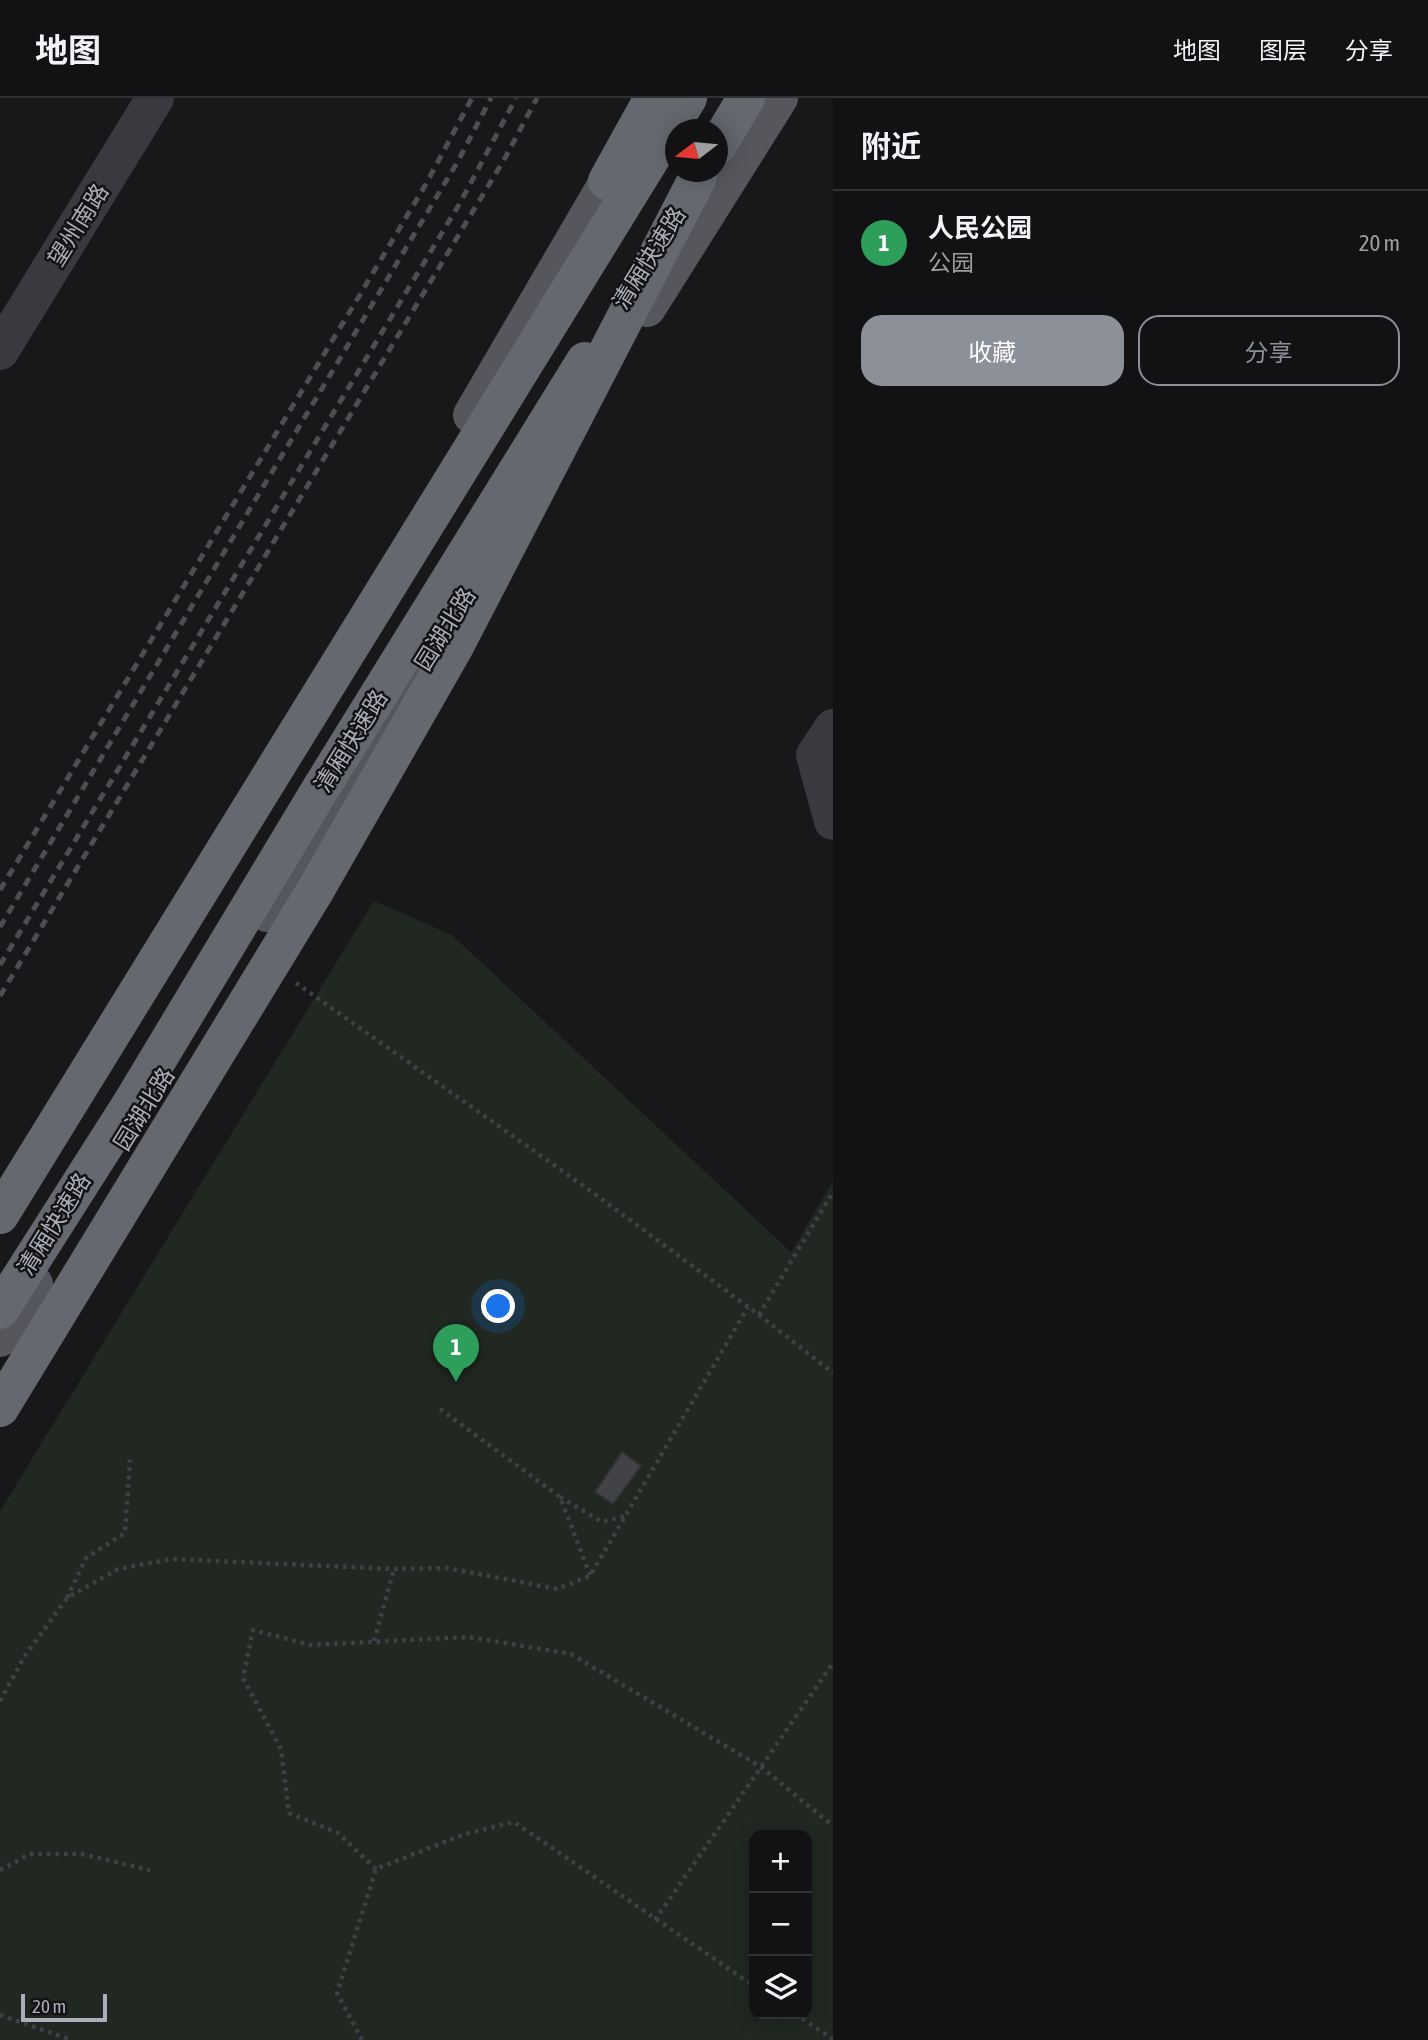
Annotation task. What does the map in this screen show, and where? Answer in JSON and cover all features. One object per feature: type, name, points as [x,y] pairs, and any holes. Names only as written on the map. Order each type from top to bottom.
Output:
[{"type":"highway","points":[[607,181],[653,98]]},
{"type":"highway","points":[[0,1215],[688,98]]},
{"type":"highway","name":"清厢快速路","points":[[728,128],[746,98]]},
{"type":"highway","name":"清厢快速路","points":[[0,1310],[131,1104],[321,788],[695,182]]},
{"type":"highway","points":[[0,1408],[321,880],[455,646],[697,182]]},
{"type":"main road","points":[[0,1235],[607,181],[660,98]]},
{"type":"main road","name":"园湖北路","points":[[0,1338],[779,98]]},
{"type":"street","name":"望州南路","points":[[0,351],[155,98]]},
{"type":"street","points":[[833,728],[815,755],[833,821]]},
{"type":"path","points":[[270,965],[474,1107],[760,1315],[833,1373]]},
{"type":"path","points":[[760,1315],[833,1192]]},
{"type":"path","points":[[67,1598],[118,1569],[172,1559],[394,1569],[447,1568],[557,1589],[590,1576],[748,1307]]},
{"type":"path","points":[[440,1409],[560,1497],[601,1521],[626,1516]]},
{"type":"path","points":[[0,1701],[24,1657],[67,1598],[86,1558],[125,1533],[130,1460]]},
{"type":"path","points":[[560,1497],[590,1576]]},
{"type":"path","points":[[374,1641],[394,1569]]},
{"type":"path","points":[[376,1869],[338,1833],[289,1812],[281,1749],[243,1678],[253,1630],[310,1645],[469,1637],[571,1654],[761,1768],[833,1826]]},
{"type":"path","points":[[655,1920],[833,1663]]},
{"type":"path","points":[[376,1869],[465,1834],[514,1822],[749,1983]]},
{"type":"path","points":[[0,1870],[30,1854],[81,1854],[150,1870]]},
{"type":"path","points":[[362,2040],[337,1993],[376,1869]]},
{"type":"path","points":[[0,2015],[72,2040]]},
{"type":"path","points":[[803,2019],[833,2039]]},
{"type":"shaded area","points":[[374,901],[452,935],[791,1252],[833,1181],[833,2040],[0,2040],[0,1511]]},
{"type":"building","points":[[622,1452],[641,1466],[613,1504],[595,1492]]},
{"type":"railway","points":[[0,890],[426,184],[472,98]]},
{"type":"railway","points":[[0,927],[458,161],[491,98]]},
{"type":"railway","points":[[0,965],[460,203],[516,98]]},
{"type":"railway","points":[[0,996],[505,158],[537,98]]},
{"type":"place","name":"人民公园","points":[[456,1382]]}]
